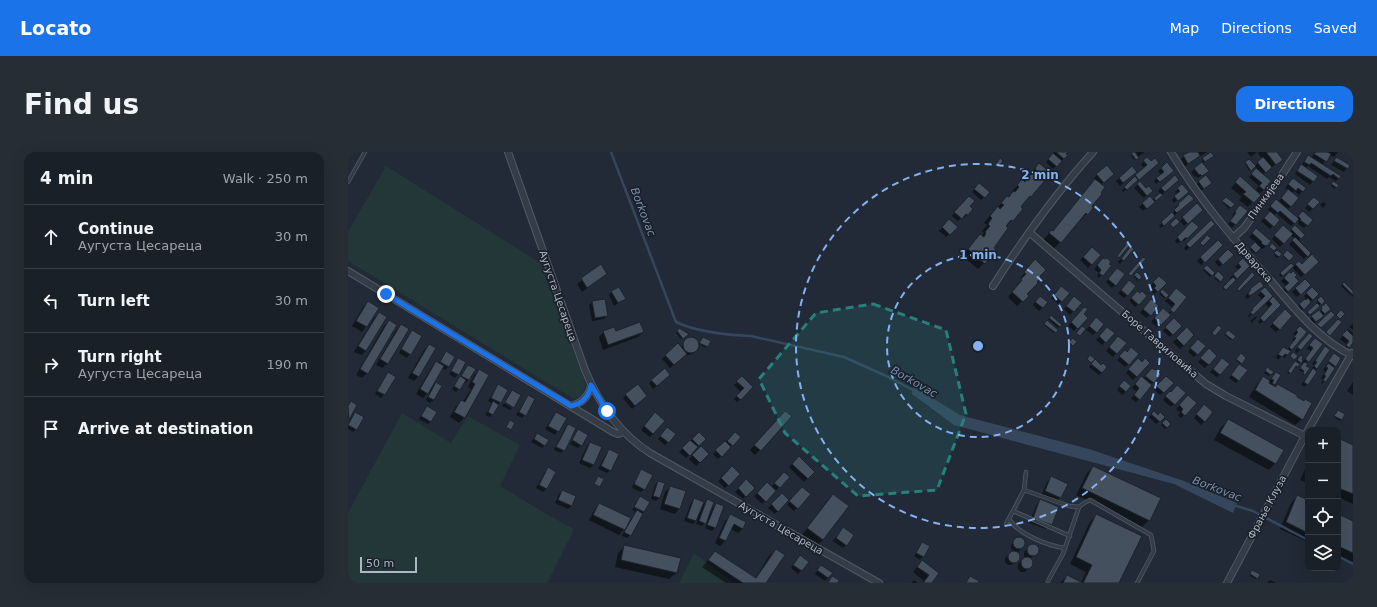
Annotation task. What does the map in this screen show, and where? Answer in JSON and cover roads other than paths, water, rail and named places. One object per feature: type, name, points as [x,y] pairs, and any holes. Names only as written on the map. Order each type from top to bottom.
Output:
[{"type":"street","name":"Аугуста Цесареца","points":[[508,152],[579,355],[591,385],[607,411],[624,432],[650,453],[879,583]]},
{"type":"street","points":[[993,286],[1028,232],[1070,177],[1094,152]]},
{"type":"street","name":"Дрварска","points":[[1171,152],[1191,183],[1233,238],[1300,315],[1328,341],[1352,354]]},
{"type":"street","name":"Пинкијева","points":[[1233,238],[1244,228],[1297,152]]},
{"type":"street","name":"Боре Гавриловића","points":[[1028,232],[1206,384],[1233,399],[1305,431]]},
{"type":"street","name":"Аугуста Цесареца","points":[[348,271],[613,432],[618,434],[624,432]]},
{"type":"street","name":"Фрање Клуза","points":[[1310,427],[1352,354]]},
{"type":"street","points":[[571,406],[586,398],[591,385]]},
{"type":"street","name":"Фрање Клуза","points":[[1227,583],[1305,436]]},
{"type":"lane","points":[[348,182],[365,152]]},
{"type":"lane","points":[[1006,524],[1024,490],[1026,472]]},
{"type":"lane","points":[[1024,490],[1069,506],[1079,507]]},
{"type":"lane","points":[[1048,581],[1065,548],[1079,507],[1090,500],[1151,535],[1154,551],[1137,583]]},
{"type":"lane","points":[[1013,511],[1070,536]]},
{"type":"lane","points":[[1008,519],[1021,532],[1055,547],[1065,548]]},
{"type":"water","points":[[913,386],[960,415],[1089,449],[1184,481],[1237,503],[1233,513],[1174,484],[954,425],[912,394]]},
{"type":"waterway","name":"Borkovac","points":[[611,152],[676,322],[703,331],[751,336],[844,357],[915,391]]},
{"type":"waterway","name":"Borkovac","points":[[1233,505],[1253,511],[1305,538]]},
{"type":"waterway","name":"Borkovac","points":[[1341,558],[1353,564]]}]
